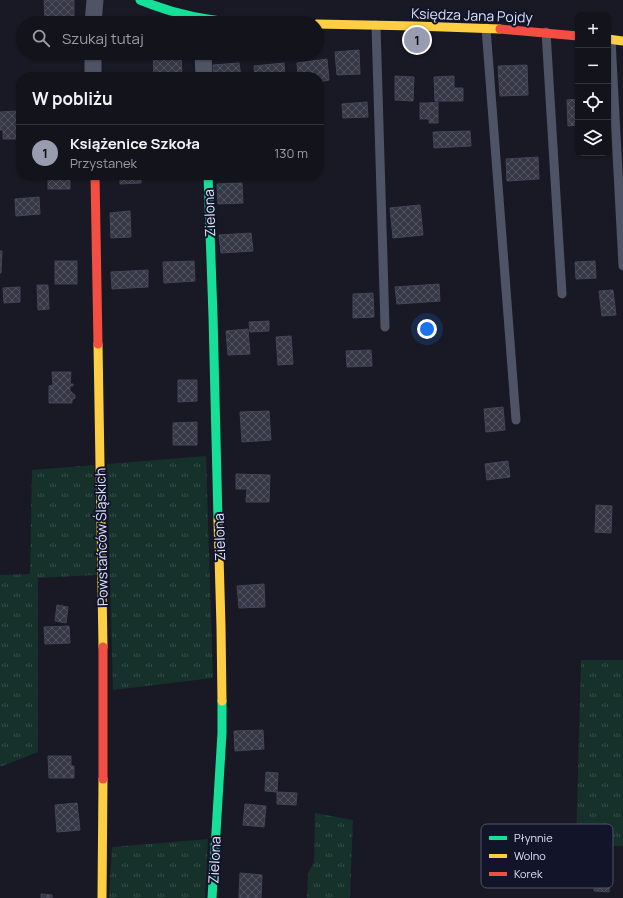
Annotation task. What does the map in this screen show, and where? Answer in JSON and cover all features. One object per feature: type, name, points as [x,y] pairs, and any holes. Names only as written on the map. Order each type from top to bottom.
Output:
[{"type":"street","points":[[94,16],[95,0]]},
{"type":"street","points":[[140,0],[170,12],[186,16]]},
{"type":"street","name":"Księdza Jana Pojdy","points":[[324,24],[486,28],[575,36]]},
{"type":"street","points":[[611,40],[623,41]]},
{"type":"street","points":[[93,60],[93,72]]},
{"type":"street","points":[[203,60],[204,72]]},
{"type":"street","name":"Powstańców Śląskich","points":[[95,180],[104,689],[104,848],[102,898]]},
{"type":"street","name":"Zielona","points":[[208,180],[221,626],[222,733],[212,898]]},
{"type":"lane","points":[[376,25],[385,327]]},
{"type":"lane","points":[[486,28],[516,420]]},
{"type":"lane","points":[[546,32],[562,294]]},
{"type":"lane","points":[[610,48],[623,266]]},
{"type":"green space","points":[[206,456],[213,678],[113,690],[107,464]]},
{"type":"green space","points":[[94,465],[97,575],[38,578],[38,752],[0,767],[0,575],[30,574],[32,470]]},
{"type":"green space","points":[[581,660],[623,660],[623,846],[613,846],[613,824],[577,824]]},
{"type":"green space","points":[[315,813],[353,820],[350,898],[307,898],[308,873],[314,862]]},
{"type":"green space","points":[[208,839],[205,898],[109,898],[112,847]]},
{"type":"building","points":[[44,0],[74,0],[74,16],[45,16]]},
{"type":"building","points":[[359,50],[360,74],[337,75],[335,52]]},
{"type":"building","points":[[327,59],[329,80],[324,81],[324,72],[298,72],[297,63]]},
{"type":"building","points":[[153,60],[181,60],[182,72],[154,72]]},
{"type":"building","points":[[239,63],[240,72],[214,72],[213,65]]},
{"type":"building","points":[[284,63],[285,72],[255,72],[254,66]]},
{"type":"building","points":[[527,65],[528,95],[500,96],[498,66]]},
{"type":"building","points":[[395,76],[414,77],[413,101],[395,100]]},
{"type":"building","points":[[454,76],[454,88],[463,88],[463,101],[435,101],[434,77]]},
{"type":"building","points":[[575,99],[575,125],[568,126],[567,100]]},
{"type":"building","points":[[367,102],[368,117],[343,118],[342,104]]},
{"type":"building","points":[[438,102],[438,123],[429,123],[429,103]]},
{"type":"building","points":[[420,103],[429,103],[429,119],[420,119]]},
{"type":"building","points":[[16,111],[16,139],[3,139],[3,130],[0,130],[0,112]]},
{"type":"building","points":[[470,131],[471,146],[434,148],[433,132]]},
{"type":"building","points":[[538,157],[539,179],[507,181],[506,159]]},
{"type":"building","points":[[48,180],[70,180],[70,189],[48,189]]},
{"type":"building","points":[[120,180],[141,180],[141,183],[120,184]]},
{"type":"building","points":[[242,183],[243,203],[218,204],[217,184]]},
{"type":"building","points":[[39,197],[40,214],[16,216],[15,199]]},
{"type":"building","points":[[420,205],[423,235],[393,238],[390,208]]},
{"type":"building","points":[[130,211],[131,237],[111,238],[110,213]]},
{"type":"building","points":[[251,233],[253,251],[221,253],[219,235]]},
{"type":"building","points":[[0,251],[2,251],[1,273],[0,273]]},
{"type":"building","points":[[55,261],[77,261],[77,284],[55,284]]},
{"type":"building","points":[[194,261],[195,281],[164,283],[163,262]]},
{"type":"building","points":[[595,261],[596,278],[576,279],[575,262]]},
{"type":"building","points":[[148,270],[148,287],[112,289],[111,272]]},
{"type":"building","points":[[439,284],[440,301],[397,304],[395,287]]},
{"type":"building","points":[[37,285],[48,285],[49,309],[38,310]]},
{"type":"building","points":[[20,287],[20,302],[4,303],[3,288]]},
{"type":"building","points":[[613,290],[616,315],[602,316],[599,291]]},
{"type":"building","points":[[373,293],[374,317],[353,318],[353,294]]},
{"type":"building","points":[[269,321],[269,331],[250,332],[249,322]]},
{"type":"building","points":[[248,329],[250,354],[228,355],[226,331]]},
{"type":"building","points":[[291,336],[293,364],[278,365],[276,337]]},
{"type":"building","points":[[371,350],[372,366],[347,367],[346,351]]},
{"type":"building","points":[[52,372],[71,372],[70,384],[73,384],[73,386],[70,386],[70,392],[75,395],[72,403],[49,403],[49,386],[53,385]]},
{"type":"building","points":[[178,380],[197,380],[197,401],[178,402]]},
{"type":"building","points":[[503,407],[505,430],[486,432],[484,409]]},
{"type":"building","points":[[269,411],[271,440],[242,442],[240,412]]},
{"type":"building","points":[[197,422],[197,445],[173,445],[173,423]]},
{"type":"building","points":[[508,461],[510,477],[487,480],[485,464]]},
{"type":"building","points":[[236,474],[270,475],[269,502],[246,502],[247,489],[236,489]]},
{"type":"building","points":[[596,505],[612,506],[611,533],[595,532]]},
{"type":"building","points":[[264,584],[265,607],[239,608],[237,586]]},
{"type":"building","points":[[57,605],[68,607],[66,623],[55,621]]},
{"type":"building","points":[[69,626],[70,643],[45,644],[44,627]]},
{"type":"building","points":[[263,730],[264,749],[235,751],[234,731]]},
{"type":"building","points":[[48,756],[71,756],[71,766],[74,766],[74,778],[49,778]]},
{"type":"building","points":[[266,772],[278,773],[277,792],[265,791]]},
{"type":"building","points":[[277,792],[297,793],[296,805],[277,804]]},
{"type":"building","points":[[77,803],[80,830],[57,832],[55,805]]},
{"type":"building","points":[[245,804],[266,806],[264,827],[243,825]]},
{"type":"building","points":[[240,873],[262,875],[261,898],[239,898]]},
{"type":"building","points":[[594,888],[609,888],[609,892],[594,891]]},
{"type":"building","points":[[41,894],[52,895],[52,898],[41,898]]},
{"type":"traffic: fast","points":[[140,0],[167,10],[193,16]]},
{"type":"traffic: fast","points":[[208,180],[218,520]]},
{"type":"traffic: fast","points":[[212,898],[222,733],[222,701]]},
{"type":"traffic: slow","points":[[324,24],[500,29]]},
{"type":"traffic: slow","points":[[611,39],[623,41]]},
{"type":"traffic: slow","points":[[98,344],[103,647]]},
{"type":"traffic: slow","points":[[218,520],[222,701]]},
{"type":"traffic: slow","points":[[102,898],[103,779]]},
{"type":"traffic: jam","points":[[500,29],[575,36]]},
{"type":"traffic: jam","points":[[95,180],[98,344]]},
{"type":"traffic: jam","points":[[103,647],[103,779]]},
{"type":"place","name":"Książenice Szkoła","points":[[417,40]]}]
